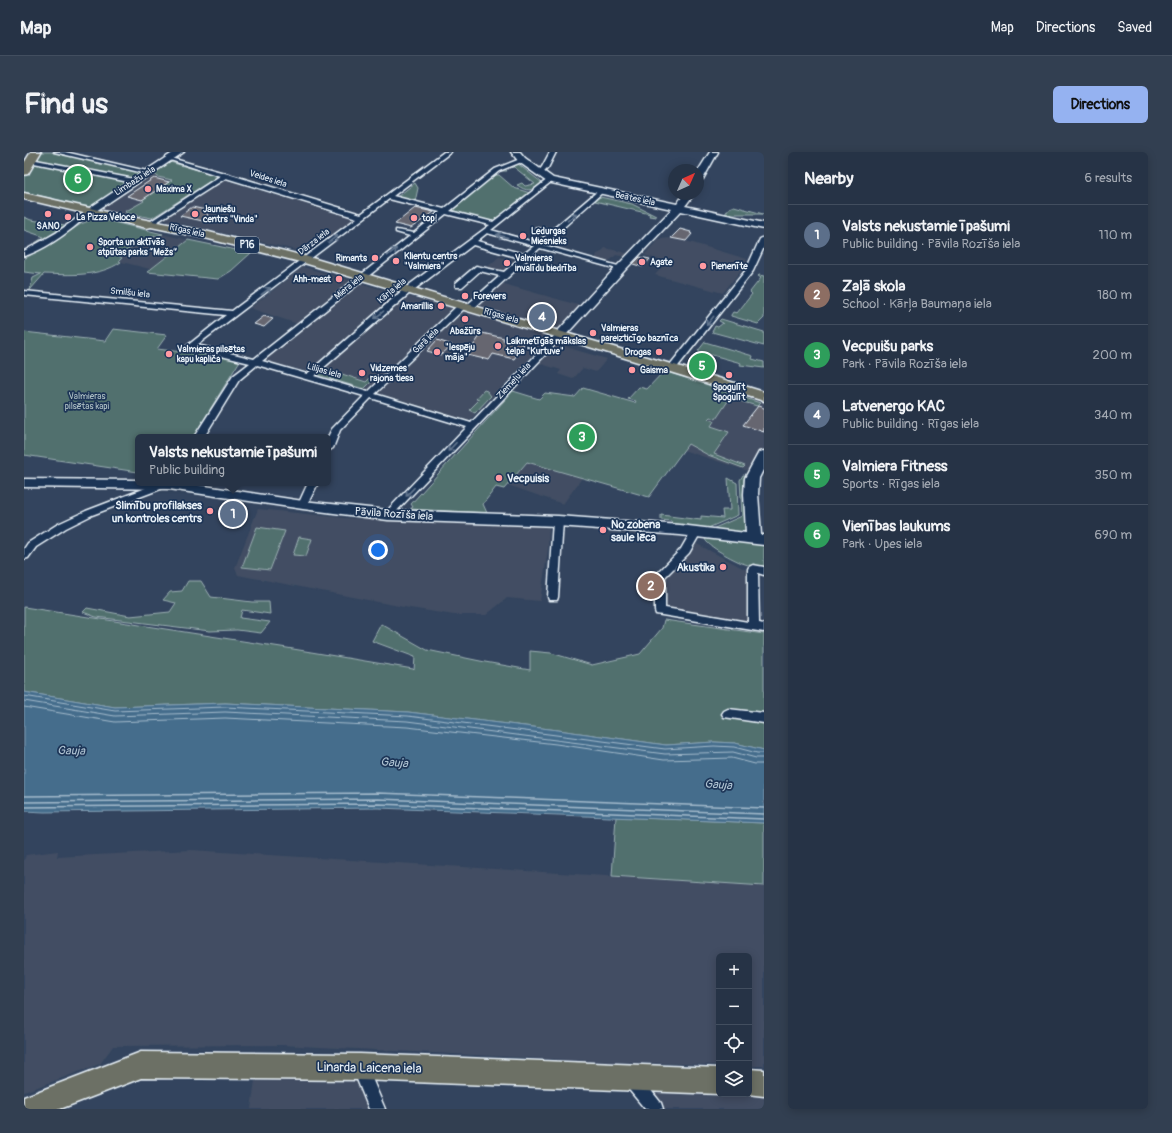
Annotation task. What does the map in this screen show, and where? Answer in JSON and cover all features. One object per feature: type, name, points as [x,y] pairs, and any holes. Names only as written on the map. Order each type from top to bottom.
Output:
[{"type":"main road","name":"Rīgas iela","points":[[25,196],[236,242],[466,306],[764,397]]},
{"type":"main road","name":"Rīgas iela","points":[[136,221],[156,228],[283,255]]},
{"type":"main road","name":"Linarda Laicena iela","points":[[27,1109],[141,1065],[360,1067],[630,1076],[716,1081]]},
{"type":"main road","points":[[752,1082],[764,1083]]},
{"type":"street","points":[[57,152],[148,172]]},
{"type":"street","name":"Limbažu iela","points":[[90,211],[180,152]]},
{"type":"street","name":"Dārza iela","points":[[191,346],[448,152]]},
{"type":"street","name":"Beātes iela","points":[[514,152],[522,160],[550,180],[764,226]]},
{"type":"street","points":[[540,173],[545,168],[553,152]]},
{"type":"street","points":[[704,169],[714,152]]},
{"type":"street","name":"Veides iela","points":[[169,158],[362,217]]},
{"type":"street","name":"Miera iela","points":[[201,434],[236,378],[497,170],[522,160]]},
{"type":"street","points":[[29,164],[134,181]]},
{"type":"street","points":[[150,224],[226,175]]},
{"type":"street","name":"Kārļa iela","points":[[308,377],[408,290],[472,242],[550,180]]},
{"type":"street","name":"Garā iela","points":[[331,441],[336,429],[370,394],[466,306],[505,275],[601,191]]},
{"type":"street","points":[[388,197],[495,224]]},
{"type":"street","name":"Ziemeļu iela","points":[[388,515],[561,334],[621,268],[679,208],[685,200]]},
{"type":"street","points":[[24,254],[56,237],[90,211]]},
{"type":"street","points":[[537,229],[554,233]]},
{"type":"street","points":[[398,231],[414,235]]},
{"type":"street","points":[[486,231],[621,268]]},
{"type":"street","points":[[672,368],[749,271],[764,239]]},
{"type":"street","points":[[472,242],[526,257]]},
{"type":"street","points":[[459,285],[479,268],[505,275]]},
{"type":"street","name":"Smilšu iela","points":[[24,293],[235,314]]},
{"type":"street","name":"Lilijas iela","points":[[191,346],[256,361],[370,394],[472,426]]},
{"type":"street","points":[[759,539],[751,494],[752,478],[764,456]]},
{"type":"street","name":"Pāvila Rozīša iela","points":[[24,483],[135,485]]},
{"type":"street","points":[[24,556],[32,545],[62,526],[89,514],[165,486]]},
{"type":"street","name":"Pāvila Rozīša iela","points":[[175,486],[303,505],[388,515],[556,521],[661,528],[694,536],[759,539]]},
{"type":"street","points":[[303,505],[311,486]]},
{"type":"street","points":[[553,597],[556,521]]},
{"type":"street","points":[[694,536],[685,551],[660,576],[660,611],[759,627],[753,569],[764,571]]},
{"type":"street","points":[[728,714],[764,718]]},
{"type":"street","points":[[360,1067],[377,1109]]},
{"type":"street","points":[[630,1076],[654,1109]]},
{"type":"shaded area","points":[[169,158],[226,175],[150,224],[98,212],[95,207]]},
{"type":"shaded area","points":[[223,179],[355,219],[330,237],[326,237],[308,250],[298,248],[296,250],[161,219]]},
{"type":"shaded area","points":[[153,232],[188,240],[150,269],[114,260]]},
{"type":"shaded area","name":"Pienenīte","points":[[671,238],[747,259],[741,270],[723,293],[655,275],[667,262],[644,255],[659,239]]},
{"type":"shaded area","points":[[605,248],[630,254],[626,257],[616,255],[608,262],[595,259],[597,254]]},
{"type":"shaded area","points":[[499,257],[516,261],[502,273],[486,268]]},
{"type":"shaded area","points":[[303,267],[398,294],[463,310],[551,336],[469,421],[313,373],[261,360],[304,326],[250,308]]},
{"type":"shaded area","points":[[497,282],[585,307],[561,334],[470,307]]},
{"type":"shaded area","points":[[557,344],[607,359],[596,372],[583,368],[573,379],[558,374],[561,370],[538,363]]},
{"type":"shaded area","points":[[731,391],[764,397],[764,455],[754,473],[683,450]]},
{"type":"shaded area","points":[[527,462],[582,478],[563,504],[508,485]]},
{"type":"shaded area","points":[[258,509],[345,518],[549,526],[548,549],[540,601],[507,598],[486,615],[454,615],[404,607],[238,575],[235,568]]},
{"type":"shaded area","points":[[697,544],[752,573],[752,624],[662,610],[662,576]]},
{"type":"shaded area","points":[[191,850],[764,886],[764,1066],[752,1066],[752,953],[716,953],[716,1065],[604,1062],[282,1045],[113,1046],[100,1064],[24,1092],[24,860],[26,855],[58,851],[57,857]]},
{"type":"shaded area","points":[[257,1066],[360,1067],[377,1109],[251,1109]]},
{"type":"shaded area","points":[[639,1081],[716,1094],[716,1097],[752,1097],[752,1093],[764,1090],[764,1109],[659,1109]]},
{"type":"green space","points":[[40,152],[51,152],[144,172],[91,207],[83,206],[24,192],[24,175]]},
{"type":"green space","points":[[170,162],[218,176],[152,218],[126,213],[125,210],[128,210],[144,201],[142,199],[172,180],[158,177],[153,173]]},
{"type":"green space","points":[[518,164],[541,182],[540,185],[534,189],[526,190],[517,185],[522,183],[525,186],[535,184],[514,167],[504,168],[507,171],[501,171],[500,169]]},
{"type":"green space","points":[[495,175],[499,175],[514,188],[530,193],[491,222],[451,210]]},
{"type":"green space","points":[[415,183],[418,188],[415,202],[397,197]]},
{"type":"green space","points":[[600,197],[632,204],[656,217],[649,216],[650,214],[595,201]]},
{"type":"green space","points":[[734,206],[763,214],[725,214],[729,208]]},
{"type":"green space","points":[[24,217],[31,220],[65,225],[35,243],[44,237],[24,230]]},
{"type":"green space","name":"Sporta un aktīvās atpūtas parks “Mežs”","points":[[96,218],[163,234],[152,237],[138,246],[133,246],[119,256],[122,258],[119,261],[121,262],[112,267],[94,273],[64,275],[44,274],[30,290],[33,278],[41,274],[24,272],[24,259],[81,224]]},
{"type":"green space","points":[[188,240],[251,253],[231,271],[218,279],[147,272]]},
{"type":"green space","points":[[758,276],[764,276],[764,318],[758,324],[731,316],[733,312],[737,313],[752,294],[750,292],[761,278]]},
{"type":"green space","points":[[721,319],[764,332],[764,346],[712,332],[715,326],[718,327],[723,323],[719,321]]},
{"type":"green space","name":"Valmieras pilsētas kapi","points":[[113,329],[167,335],[157,349],[241,359],[195,434],[135,434],[135,472],[24,455],[24,332],[105,341]]},
{"type":"green space","points":[[705,342],[753,356],[752,359],[764,362],[764,368],[740,365],[741,363],[698,351]]},
{"type":"green space","points":[[327,369],[366,382],[372,376],[377,376],[364,389],[318,375],[322,370]]},
{"type":"green space","points":[[664,371],[764,401],[730,392],[760,403],[757,406],[730,398],[716,419],[710,417],[708,419],[714,421],[711,426],[729,432],[714,454],[745,466],[743,468],[708,455],[688,444],[649,497],[527,462],[504,489],[496,487],[483,504],[487,513],[410,509],[413,507],[411,504],[513,391],[539,399],[545,393],[575,397],[583,388],[635,403],[636,401],[628,399],[639,387],[647,389]]},
{"type":"green space","points":[[484,390],[491,396],[475,413],[469,410],[479,400],[476,399]]},
{"type":"green space","points":[[743,475],[745,475],[746,532],[741,531],[741,535],[710,530],[742,516],[740,480]]},
{"type":"green space","points":[[728,478],[737,483],[738,515],[708,528],[672,524],[671,521],[661,520],[661,515],[701,520],[701,516],[723,518],[722,510],[730,510]]},
{"type":"green space","points":[[257,527],[285,531],[270,570],[242,567]]},
{"type":"green space","points":[[299,537],[312,539],[306,556],[293,555]]},
{"type":"green space","points":[[708,538],[764,544],[764,567],[747,565],[733,559],[710,545],[705,539]]},
{"type":"green space","points":[[188,581],[201,581],[211,597],[252,602],[269,602],[270,614],[242,610],[240,618],[270,622],[261,633],[237,630],[210,631],[96,617],[83,612],[87,608],[130,616],[170,612],[176,603],[163,600],[170,592],[182,591]]},
{"type":"green space","points":[[24,607],[281,647],[414,670],[415,657],[372,641],[381,624],[427,650],[530,670],[530,651],[551,653],[592,665],[640,654],[662,628],[664,620],[764,634],[764,750],[735,743],[714,742],[666,745],[408,712],[225,703],[115,707],[24,692]]},
{"type":"green space","points":[[616,817],[764,823],[764,886],[612,876]]},
{"type":"water","name":"Gauja","points":[[24,692],[115,707],[225,703],[408,712],[666,745],[714,742],[735,743],[764,750],[764,823],[378,808],[24,811]]},
{"type":"building","name":"Maxima X","points":[[154,178],[169,182],[142,200],[127,196]]},
{"type":"building","name":"Jauniešu centrs \"Vinda\"","points":[[192,207],[206,210],[208,216],[203,221],[180,216]]},
{"type":"building","name":"top!","points":[[415,208],[434,212],[411,228],[395,224]]},
{"type":"building","points":[[680,229],[691,232],[690,233],[692,234],[686,241],[671,238]]},
{"type":"building","name":"Agate","points":[[640,257],[650,259],[643,267],[633,264]]},
{"type":"building","points":[[264,316],[273,319],[264,327],[254,324]]},
{"type":"building","name":"Laikmetīgās mākslas telpa \"Kurtuve\"","points":[[482,333],[504,338],[503,340],[524,344],[514,359],[493,354],[489,360],[467,355]]},
{"type":"building","name":"\"Iespēju māja\"","points":[[437,340],[452,345],[441,355],[427,351]]},
{"type":"building","points":[[758,406],[764,408],[764,432],[743,425]]},
{"type":"place","name":"Vienības laukums","points":[[78,179]]},
{"type":"place","name":"Maxima X","points":[[148,189]]},
{"type":"place","name":"SANO","points":[[48,214]]},
{"type":"place","name":"Jauniešu centrs \"Vinda\"","points":[[195,214]]},
{"type":"place","name":"La Pizza Veloce","points":[[68,217]]},
{"type":"place","name":"top!","points":[[414,218]]},
{"type":"place","name":"Ledurgas Miesnieks","points":[[523,236]]},
{"type":"place","name":"Sporta un aktīvās atpūtas parks “Mežs”","points":[[90,247]]},
{"type":"place","name":"Rimants","points":[[375,258]]},
{"type":"place","name":"Klientu centrs \"Valmiera\"","points":[[396,261]]},
{"type":"place","name":"Agate","points":[[642,262]]},
{"type":"place","name":"Valmieras invalīdu biedrība","points":[[507,263]]},
{"type":"place","name":"Pienenīte","points":[[703,266]]},
{"type":"place","name":"Ahh-meat","points":[[339,279]]},
{"type":"place","name":"Forevers","points":[[465,296]]},
{"type":"place","name":"Amarillis","points":[[441,306]]},
{"type":"place","name":"Latvenergo KAC","points":[[542,317]]},
{"type":"place","name":"Abažūrs","points":[[465,319]]},
{"type":"place","name":"Valmieras pareizticīgo baznīca","points":[[593,333]]},
{"type":"place","name":"Laikmetīgās mākslas telpa \"Kurtuve\"","points":[[498,346]]},
{"type":"place","name":"\"Iespēju māja\"","points":[[437,352]]},
{"type":"place","name":"Drogas","points":[[659,352]]},
{"type":"place","name":"Valmieras pilsētas kapu kapliča","points":[[169,354]]},
{"type":"place","name":"Valmiera Fitness","points":[[702,366]]},
{"type":"place","name":"Gaisma","points":[[632,370]]},
{"type":"place","name":"Vidzemes rajona tiesa","points":[[362,373]]},
{"type":"place","name":"Spogulīt Spogulīt","points":[[729,375]]},
{"type":"place","name":"Vecpuišu parks","points":[[582,437]]},
{"type":"place","name":"Vecpuisis","points":[[499,478]]},
{"type":"place","name":"Slimību profilakses un kontroles centrs","points":[[210,511]]},
{"type":"place","name":"Valsts nekustamie īpašumi","points":[[233,514]]},
{"type":"place","name":"No zobena saule lēca","points":[[603,530]]},
{"type":"place","name":"Akustika","points":[[723,567]]},
{"type":"place","name":"Zaļā skola","points":[[651,586]]}]
